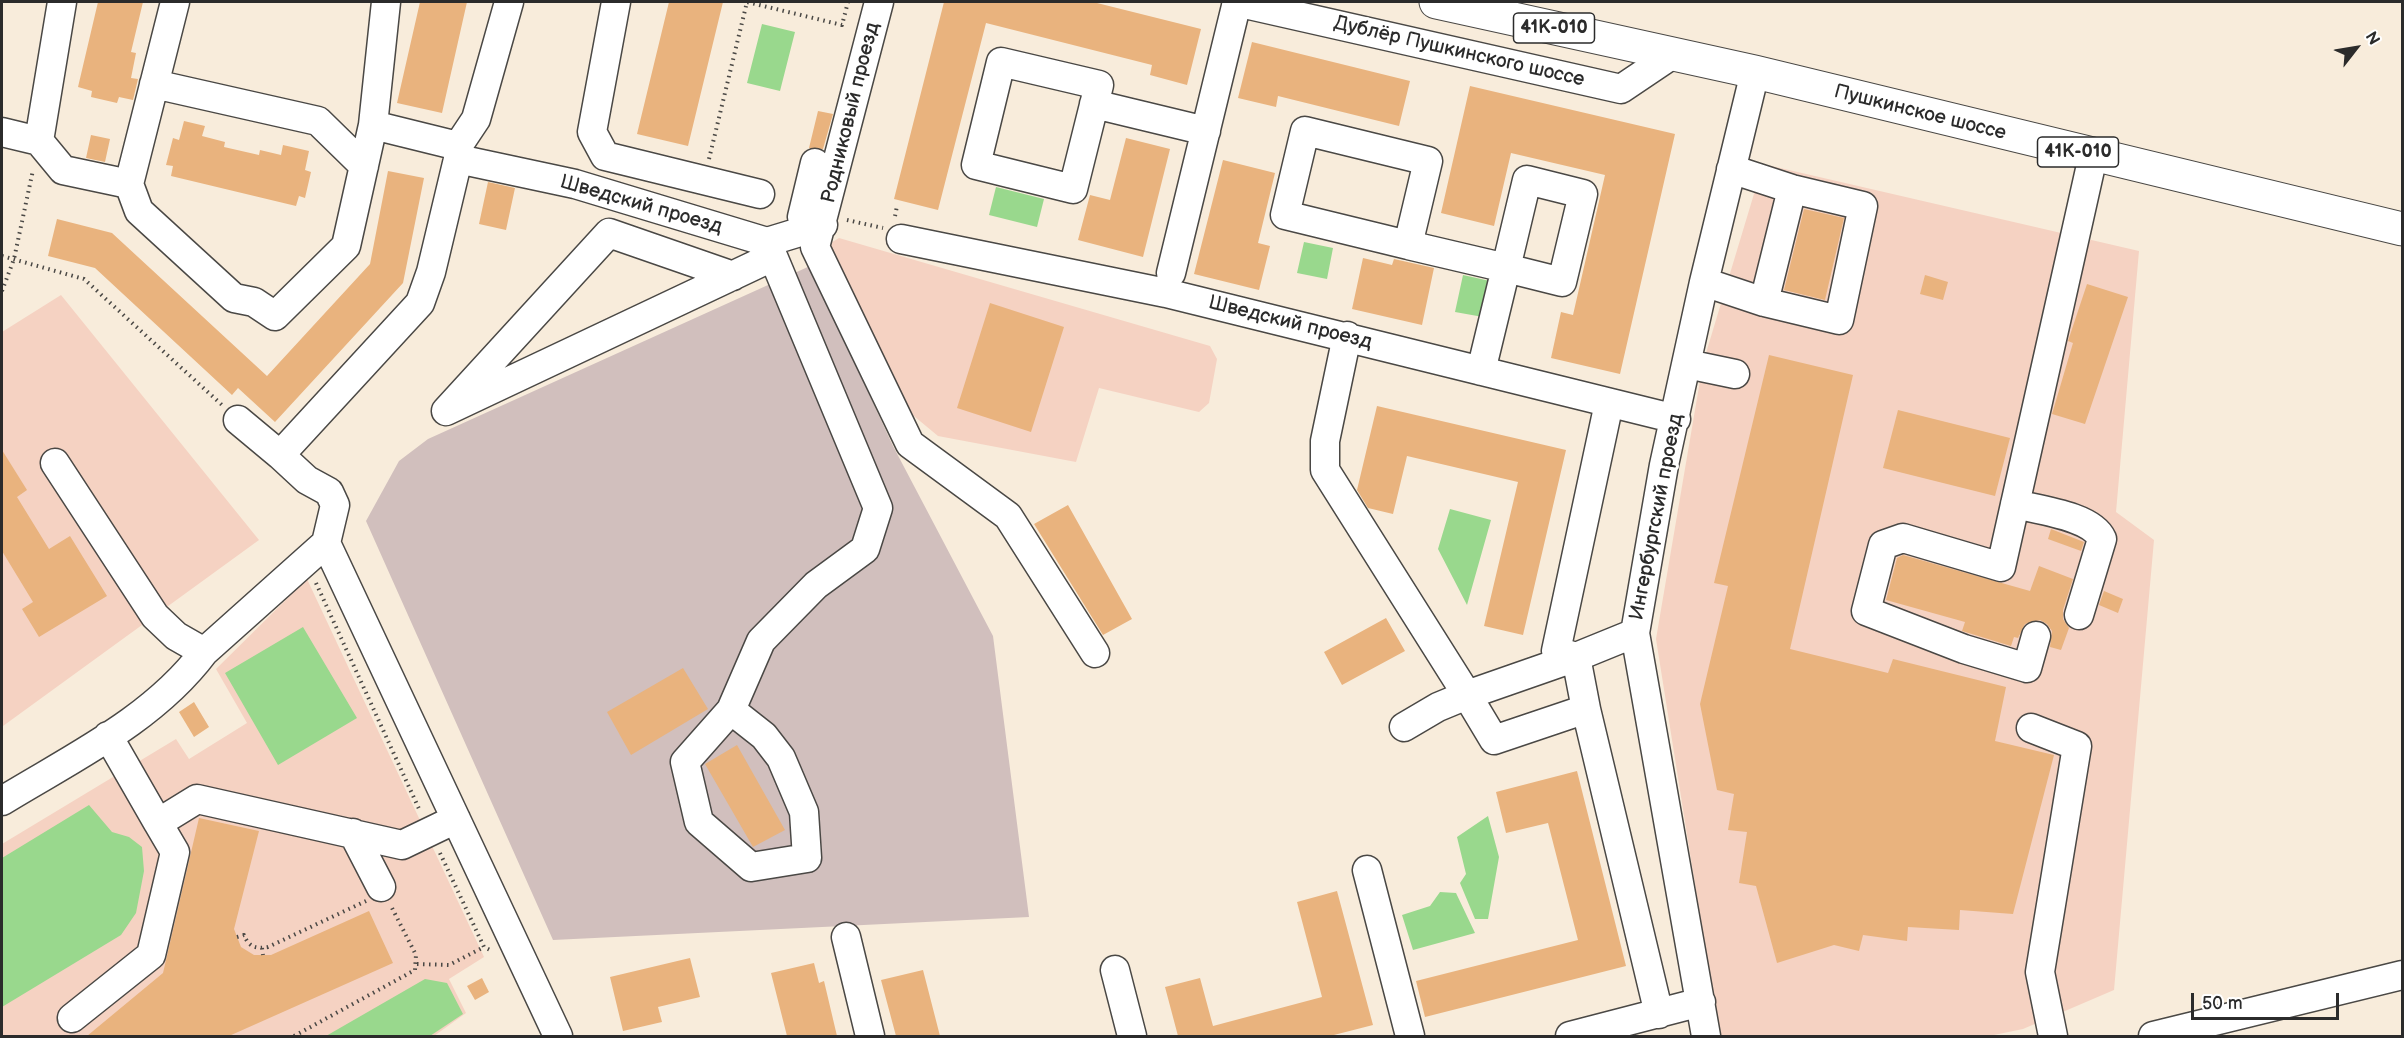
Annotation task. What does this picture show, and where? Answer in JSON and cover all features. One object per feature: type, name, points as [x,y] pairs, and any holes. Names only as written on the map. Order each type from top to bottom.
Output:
[{"type":"main road","name":"Пушкинское шоссе","points":[[1436,2],[1755,72],[2093,156],[2403,229]]},
{"type":"street","points":[[39,141],[62,2]]},
{"type":"street","points":[[175,2],[129,184],[139,211],[234,298],[254,302],[275,316],[346,246],[373,125],[372,110],[386,2]]},
{"type":"street","points":[[280,455],[420,303],[431,272],[458,152],[476,119],[509,2]]},
{"type":"street","points":[[616,2],[592,132],[605,156],[760,194]]},
{"type":"street","name":"Родниковый проезд","points":[[817,218],[879,2]]},
{"type":"street","points":[[1171,273],[1237,2]]},
{"type":"street","name":"Дублёр Пушкинского шоссе","points":[[1237,2],[1621,89],[1673,54]]},
{"type":"street","points":[[1001,62],[1099,85],[1094,104],[1073,189],[976,165],[1001,62]]},
{"type":"street","name":"Ингербургский проезд","points":[[1706,1036],[1635,633],[1662,476],[1704,282],[1755,72]]},
{"type":"street","points":[[154,84],[318,121],[364,166]]},
{"type":"street","points":[[1094,104],[1206,131]]},
{"type":"street","name":"Шведский проезд","points":[[373,125],[458,152],[575,184],[770,249]]},
{"type":"street","points":[[1408,245],[1428,161],[1305,131],[1285,215],[1408,245],[1506,268],[1481,371]]},
{"type":"street","points":[[2,132],[39,141],[63,170],[129,184]]},
{"type":"street","points":[[2036,636],[2027,668],[1964,649],[1866,611],[1883,544],[1903,538],[2001,567],[2093,156]]},
{"type":"street","points":[[815,163],[817,218],[815,247],[910,444],[1008,516],[1095,653]]},
{"type":"street","points":[[1704,282],[1764,302],[1839,320],[1863,206],[1792,189],[1731,169]]},
{"type":"street","points":[[1764,302],[1792,189]]},
{"type":"street","points":[[733,276],[609,233],[446,411],[733,276],[817,218]]},
{"type":"street","name":"Шведский проезд","points":[[896,230],[1347,336],[1676,419]]},
{"type":"street","points":[[730,710],[764,736],[781,758],[804,812],[807,858],[751,867],[699,822],[686,762],[730,710],[762,641],[816,585],[865,549],[878,508],[770,249]]},
{"type":"street","points":[[1347,336],[1325,441],[1325,470],[1494,740],[1586,709]]},
{"type":"street","points":[[1687,364],[1735,374]]},
{"type":"street","points":[[1576,657],[1556,651],[1609,403]]},
{"type":"street","points":[[2,801],[138,718],[195,665],[204,652],[326,543],[335,505],[328,492],[308,480],[238,420]]},
{"type":"street","points":[[55,463],[155,616],[176,636],[204,652]]},
{"type":"street","points":[[2015,504],[2085,522],[2097,528],[2102,538],[2079,615]]},
{"type":"street","points":[[326,543],[558,1036]]},
{"type":"street","points":[[1404,727],[1438,707],[1467,694],[1576,657],[1635,633]]},
{"type":"street","points":[[1576,657],[1586,709],[1659,1014]]},
{"type":"street","points":[[2031,728],[2077,746],[2040,972],[2053,1036]]},
{"type":"street","points":[[72,1018],[151,955],[175,852],[108,736]]},
{"type":"street","points":[[158,823],[197,799],[402,845],[456,819]]},
{"type":"street","points":[[353,833],[381,887]]},
{"type":"street","points":[[1367,870],[1410,1036]]},
{"type":"street","points":[[846,937],[870,1036]]},
{"type":"street","points":[[1115,970],[1132,1036]]},
{"type":"street","points":[[2153,1036],[2403,975]]},
{"type":"street","points":[[1570,1036],[1701,1002]]},
{"type":"path","points":[[704,180],[747,2],[842,25],[848,2]]},
{"type":"path","points":[[2,291],[14,259],[39,141]]},
{"type":"path","points":[[817,218],[896,230],[897,206]]},
{"type":"path","points":[[2,256],[84,279],[238,420]]},
{"type":"path","points":[[314,579],[484,947],[492,951],[497,960]]},
{"type":"path","points":[[237,937],[244,935],[247,943],[255,948],[262,948],[364,904],[381,887],[416,955],[417,964],[410,975],[294,1036]]},
{"type":"path","points":[[417,964],[449,965],[484,947]]},
{"type":"path","points":[[262,948],[263,955]]},
{"type":"shaded area","points":[[1763,164],[2139,251],[2116,512],[2154,540],[2114,990],[2023,1029],[1989,1036],[1719,1036],[1656,639],[1703,363]]},
{"type":"shaded area","points":[[839,238],[1210,346],[1217,359],[1209,403],[1199,412],[1099,388],[1076,462],[938,436],[897,402],[824,247]]},
{"type":"shaded area","points":[[810,266],[893,446],[993,636],[1029,917],[553,940],[366,521],[399,461],[428,439]]},
{"type":"shaded area","points":[[61,295],[259,540],[3,726],[2,332]]},
{"type":"shaded area","points":[[307,579],[484,957],[449,979],[466,1013],[434,1036],[2,1036],[2,844],[176,739],[189,759],[247,723],[216,669]]},
{"type":"green space","points":[[762,24],[795,32],[780,91],[747,83]]},
{"type":"green space","points":[[996,187],[1044,199],[1037,227],[989,215]]},
{"type":"green space","points":[[1304,242],[1333,248],[1327,279],[1297,273]]},
{"type":"green space","points":[[1463,275],[1490,281],[1483,317],[1455,312]]},
{"type":"green space","points":[[1450,509],[1491,520],[1467,605],[1438,549]]},
{"type":"green space","points":[[303,627],[357,718],[278,765],[225,673]]},
{"type":"green space","points":[[89,805],[112,832],[129,837],[142,847],[144,871],[136,913],[121,935],[2,1007],[2,858]]},
{"type":"green space","points":[[1488,816],[1499,857],[1488,919],[1475,919],[1460,883],[1466,874],[1457,837]]},
{"type":"green space","points":[[1440,892],[1456,893],[1475,933],[1413,950],[1402,915],[1430,906]]},
{"type":"green space","points":[[425,979],[447,983],[463,1014],[430,1036],[326,1036]]},
{"type":"building","points":[[98,2],[143,2],[131,52],[136,53],[131,78],[138,79],[133,100],[119,97],[117,103],[91,97],[92,91],[78,87]]},
{"type":"building","points":[[420,2],[467,2],[442,113],[397,103]]},
{"type":"building","points":[[669,2],[723,2],[688,146],[637,134]]},
{"type":"building","points":[[944,2],[1093,2],[1201,29],[1187,85],[1150,75],[1152,65],[986,23],[938,210],[894,199]]},
{"type":"building","points":[[1252,42],[1410,81],[1399,126],[1278,96],[1276,107],[1238,98]]},
{"type":"building","points":[[1470,86],[1675,134],[1620,374],[1551,358],[1561,312],[1573,315],[1605,175],[1511,153],[1494,226],[1441,213]]},
{"type":"building","points":[[818,111],[833,114],[823,149],[809,148]]},
{"type":"building","points":[[184,121],[205,126],[202,136],[225,142],[224,147],[259,155],[260,150],[281,155],[283,145],[309,151],[305,170],[311,172],[305,198],[299,196],[296,206],[171,176],[173,166],[166,165],[173,138],[179,140]]},
{"type":"building","points":[[91,135],[110,139],[105,162],[86,158]]},
{"type":"building","points":[[1126,138],[1170,149],[1143,257],[1078,240],[1090,195],[1110,200]]},
{"type":"building","points":[[1223,160],[1275,173],[1258,243],[1270,246],[1259,290],[1194,274]]},
{"type":"building","points":[[388,171],[424,178],[403,283],[275,422],[238,388],[232,395],[95,268],[48,256],[57,219],[112,233],[267,376],[370,264]]},
{"type":"building","points":[[488,182],[515,188],[506,230],[479,224]]},
{"type":"building","points":[[1804,209],[1844,218],[1825,300],[1784,290]]},
{"type":"building","points":[[1363,258],[1392,265],[1394,259],[1434,268],[1422,325],[1352,309]]},
{"type":"building","points":[[1925,275],[1948,282],[1943,300],[1920,294]]},
{"type":"building","points":[[2087,284],[2128,297],[2085,424],[2052,414],[2073,343],[2068,341]]},
{"type":"building","points":[[990,303],[1064,327],[1031,432],[957,408]]},
{"type":"building","points":[[1769,355],[1853,375],[1790,649],[1888,673],[1893,659],[2006,687],[1995,741],[2054,755],[2013,914],[1960,910],[1959,930],[1908,927],[1907,941],[1863,935],[1859,951],[1834,945],[1777,963],[1756,886],[1739,883],[1747,832],[1728,830],[1734,794],[1717,790],[1700,704],[1728,586],[1714,583]]},
{"type":"building","points":[[1377,406],[1566,450],[1523,635],[1484,626],[1518,482],[1407,456],[1393,514],[1368,508],[1357,490]]},
{"type":"building","points":[[1898,410],[2010,438],[1995,496],[1883,468]]},
{"type":"building","points":[[2,450],[27,490],[17,497],[49,549],[70,536],[107,596],[39,637],[22,609],[33,602],[2,551]]},
{"type":"building","points":[[1068,505],[1132,619],[1103,635],[1034,524]]},
{"type":"building","points":[[2051,529],[2084,542],[2081,551],[2048,539]]},
{"type":"building","points":[[1903,555],[2030,591],[2039,566],[2073,579],[2063,610],[2063,619],[2069,628],[2061,650],[2050,647],[2052,631],[2040,620],[2025,624],[2018,638],[2014,637],[2011,646],[1962,631],[1965,622],[1886,600],[1897,558]]},
{"type":"building","points":[[2104,591],[2123,599],[2118,613],[2099,605]]},
{"type":"building","points":[[1386,618],[1405,651],[1342,685],[1324,652]]},
{"type":"building","points":[[683,668],[708,709],[631,755],[607,712]]},
{"type":"building","points":[[194,702],[209,727],[194,737],[179,712]]},
{"type":"building","points":[[737,745],[785,830],[753,847],[705,764]]},
{"type":"building","points":[[1577,771],[1626,966],[1425,1017],[1416,981],[1578,940],[1548,823],[1506,833],[1496,792]]},
{"type":"building","points":[[199,818],[259,831],[234,929],[241,947],[254,955],[271,955],[369,911],[393,963],[229,1036],[87,1036],[163,973]]},
{"type":"building","points":[[1337,891],[1373,1025],[1330,1036],[1178,1036],[1165,987],[1200,978],[1213,1026],[1322,997],[1297,902]]},
{"type":"building","points":[[690,958],[700,997],[658,1007],[662,1022],[623,1031],[610,977]]},
{"type":"building","points":[[814,963],[819,983],[824,981],[837,1036],[787,1036],[771,973]]},
{"type":"building","points":[[923,970],[940,1036],[896,1036],[881,980]]},
{"type":"building","points":[[482,978],[489,992],[475,1000],[467,986]]}]
